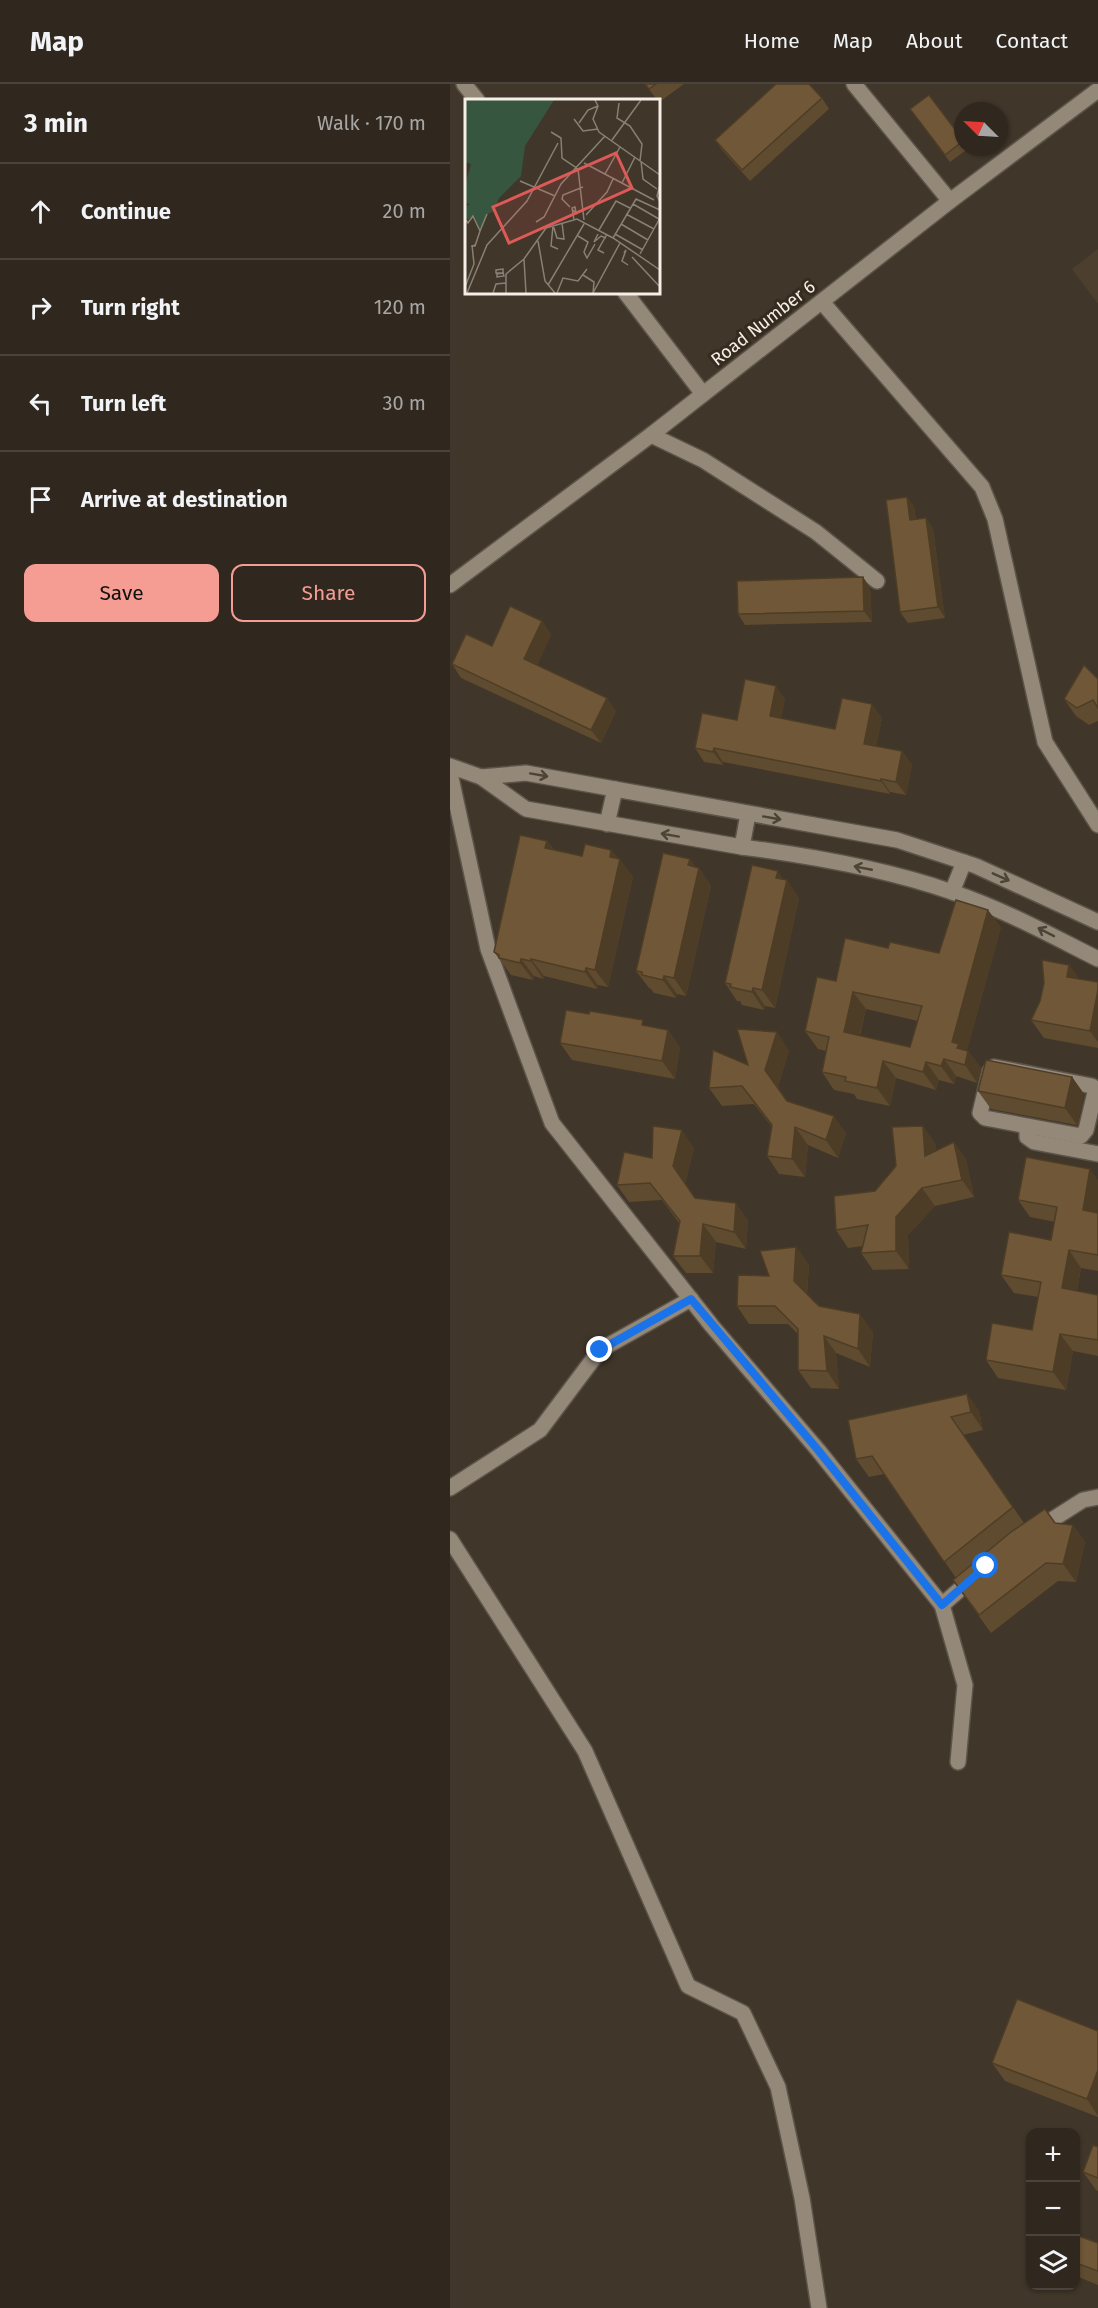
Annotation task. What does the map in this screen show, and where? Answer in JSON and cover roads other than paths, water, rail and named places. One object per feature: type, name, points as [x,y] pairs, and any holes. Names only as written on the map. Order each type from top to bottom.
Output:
[{"type":"street","points":[[464,84],[476,99]]},
{"type":"street","points":[[854,84],[950,201]]},
{"type":"street","name":"Road Number 6","points":[[450,585],[651,435],[950,201],[1098,90]]},
{"type":"street","points":[[627,294],[703,394]]},
{"type":"street","points":[[822,302],[982,487],[995,519],[1046,742],[1098,825]]},
{"type":"street","points":[[651,435],[703,460],[816,532],[877,581]]},
{"type":"street","points":[[450,766],[481,777],[526,809],[877,871],[952,892],[1016,917],[1098,959]]},
{"type":"street","points":[[450,773],[488,949],[552,1123],[691,1299],[818,1450],[942,1605],[965,1685],[958,1762]]},
{"type":"street","points":[[481,777],[526,773],[897,840],[964,862],[1098,922]]},
{"type":"street","points":[[607,824],[615,789]]},
{"type":"street","points":[[742,847],[748,814]]},
{"type":"street","points":[[952,892],[964,862]]},
{"type":"street","points":[[994,1067],[1092,1086],[1095,1092],[1086,1130],[1081,1136],[1028,1127],[985,1118],[980,1113],[990,1071],[994,1067]]},
{"type":"street","points":[[1028,1127],[1027,1137],[1034,1142],[1098,1154]]},
{"type":"street","points":[[450,1488],[540,1430],[600,1350],[691,1299]]},
{"type":"street","points":[[1020,1541],[1072,1506],[1083,1500],[1098,1497]]},
{"type":"street","points":[[450,1539],[585,1751],[688,1986],[742,2013],[778,2086],[802,2198],[819,2308]]},
{"type":"street","points":[[942,1605],[986,1566]]}]
